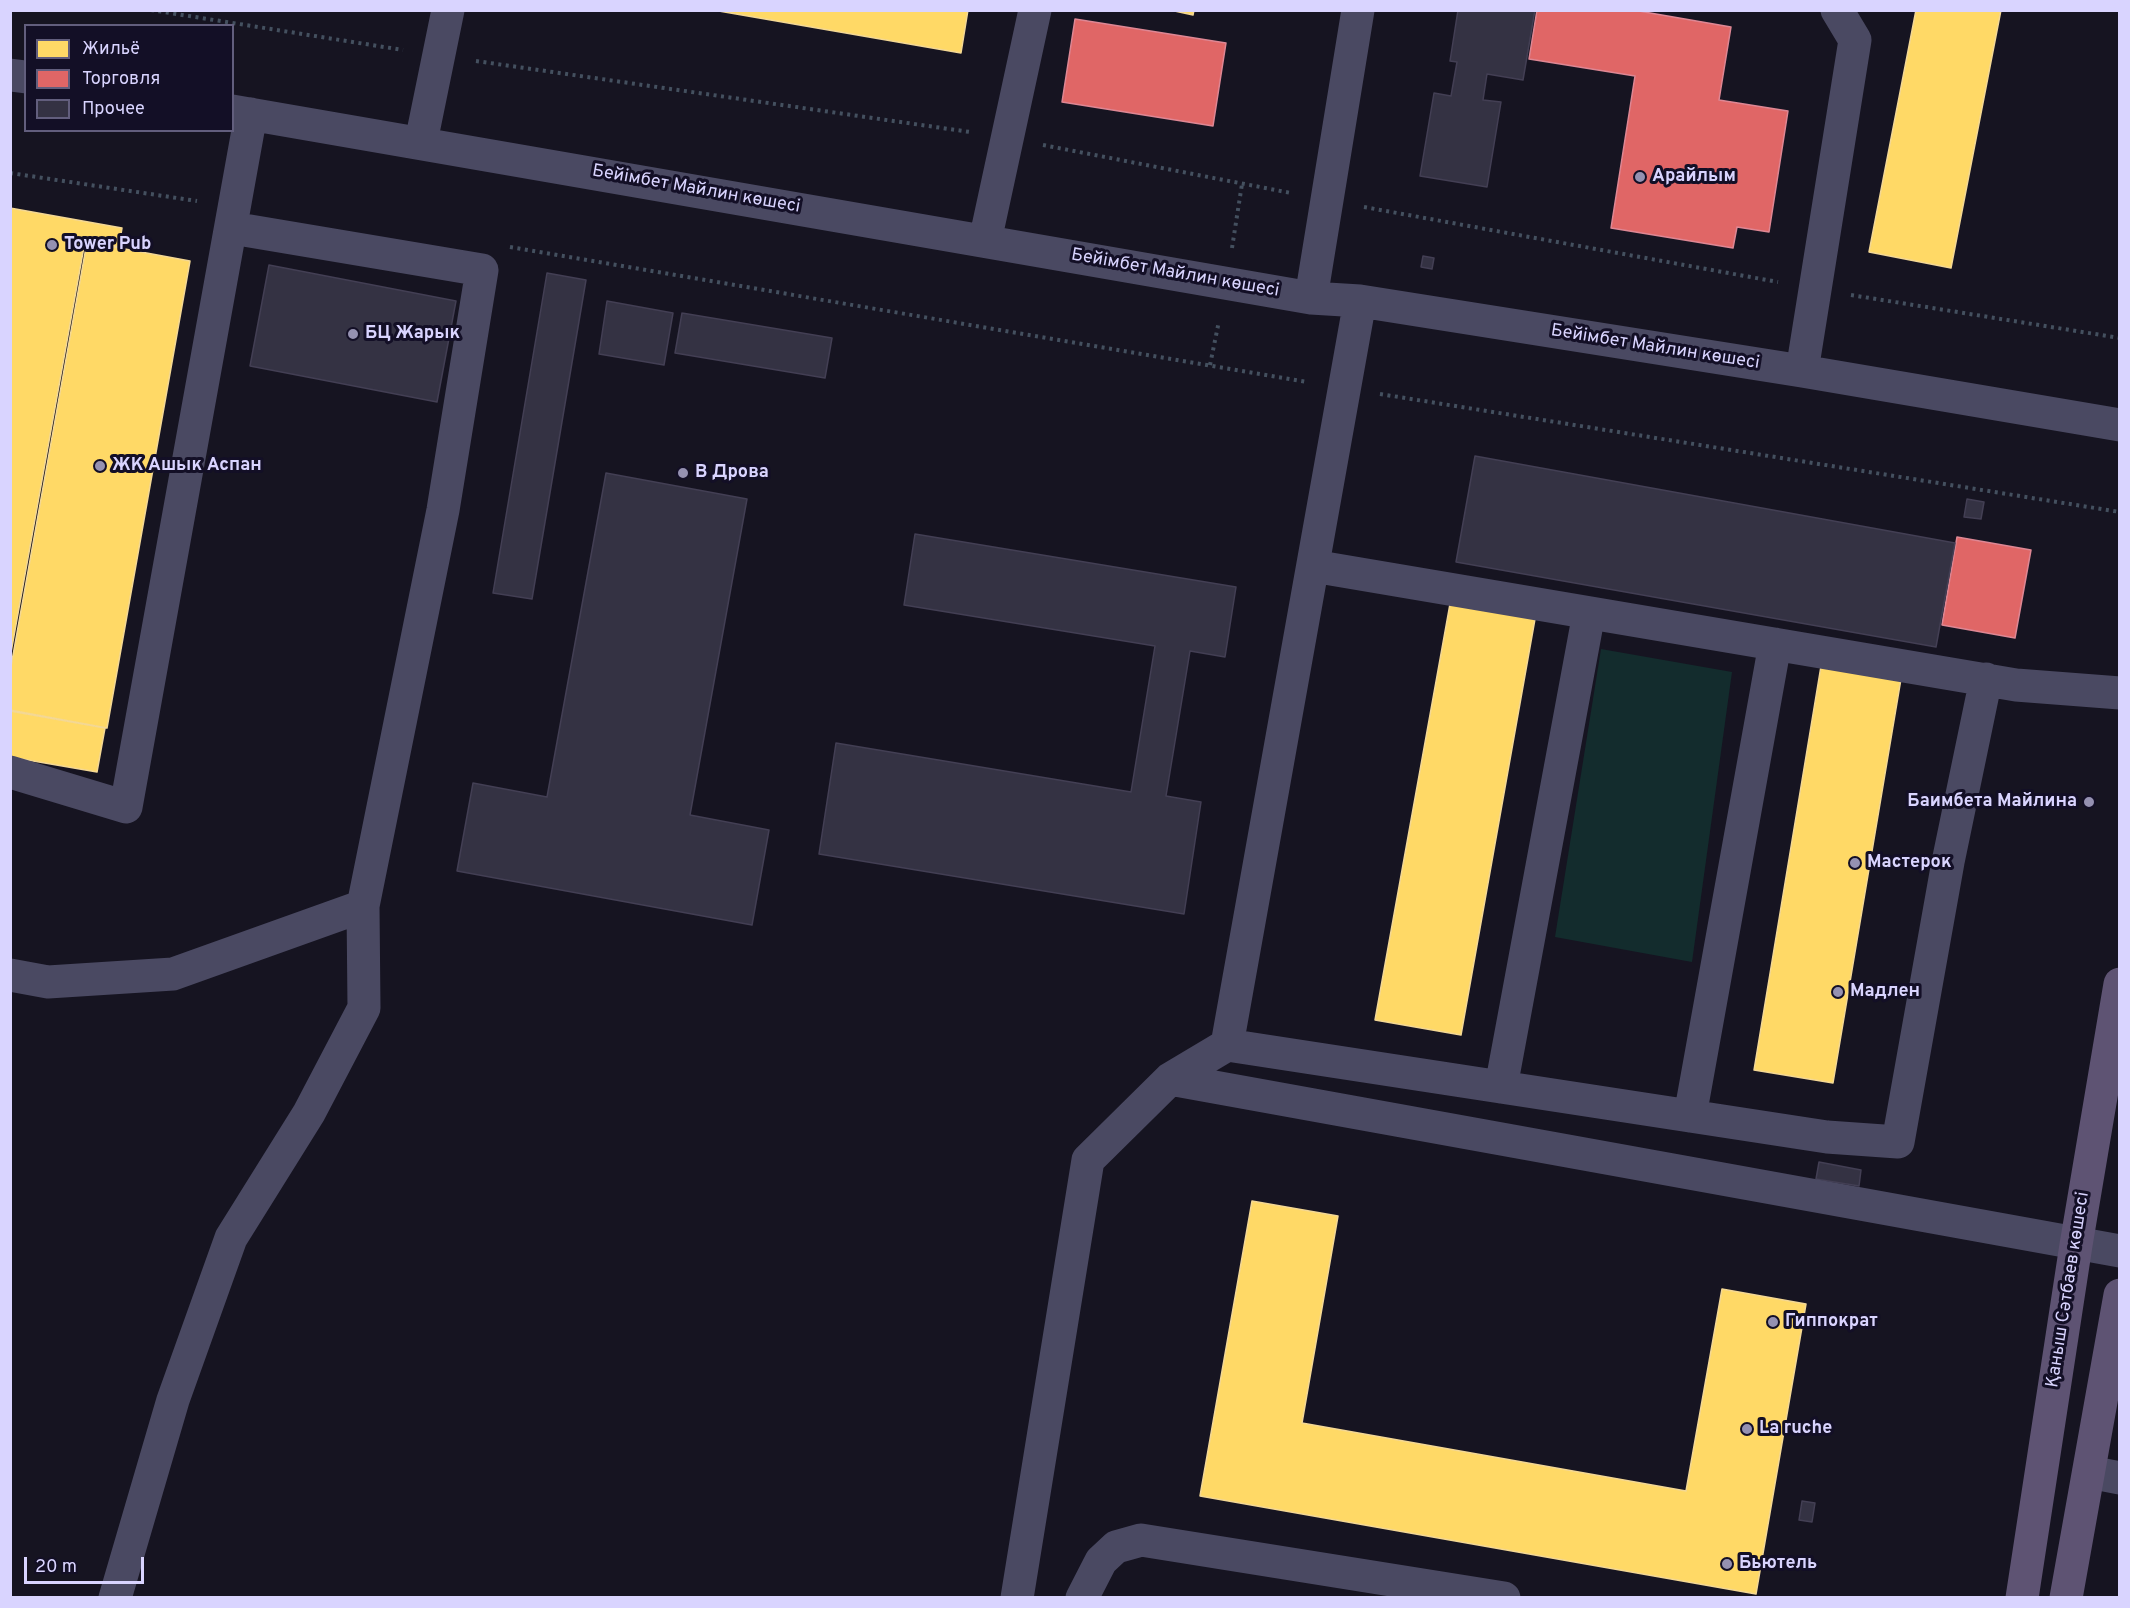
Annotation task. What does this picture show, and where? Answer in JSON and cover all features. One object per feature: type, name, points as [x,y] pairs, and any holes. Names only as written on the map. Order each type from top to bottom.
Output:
[{"type":"main road","name":"Қаныш Сәтбаев көшесі","points":[[2022,1598],[2076,1245],[2120,984]]},
{"type":"main road","points":[[2066,1598],[2104,1475],[2120,1295]]},
{"type":"street","points":[[421,142],[448,10]]},
{"type":"street","points":[[985,241],[1035,10]]},
{"type":"street","points":[[1311,298],[1358,10]]},
{"type":"street","points":[[1802,371],[1855,40],[1837,10]]},
{"type":"street","points":[[10,772],[126,807],[233,217],[242,113]]},
{"type":"street","name":"Бейімбет Майлин көшесі","points":[[242,113],[421,142],[1311,298],[1360,301],[1802,371],[2120,425]]},
{"type":"street","points":[[115,1598],[173,1400],[231,1238],[309,1113],[364,1008],[363,906],[443,510],[482,270],[233,217]]},
{"type":"street","points":[[1227,1045],[1360,301]]},
{"type":"street","points":[[1313,566],[2016,685],[2120,693]]},
{"type":"street","points":[[1501,1087],[1589,613]]},
{"type":"street","points":[[1690,1116],[1775,644]]},
{"type":"street","points":[[1017,1598],[1088,1160],[1170,1079],[1227,1045],[1827,1137],[1898,1142],[1948,862],[1986,679]]},
{"type":"street","points":[[10,975],[48,982],[174,974],[363,906]]},
{"type":"street","points":[[1170,1079],[2076,1245],[2120,1251]]},
{"type":"street","points":[[1082,1598],[1101,1561],[1116,1547],[1140,1540],[1504,1598]]},
{"type":"path","points":[[152,10],[439,55],[1007,138],[1327,200],[1815,289],[2120,338]]},
{"type":"path","points":[[10,173],[233,217]]},
{"type":"path","points":[[507,246],[1344,388],[2120,512]]},
{"type":"green space","points":[[1601,649],[1732,672],[1692,962],[1555,937]]},
{"type":"building: Жильё","points":[[713,10],[968,10],[961,53]]},
{"type":"building: Жильё","points":[[1170,10],[1194,10],[1193,15]]},
{"type":"building: Жильё","points":[[1916,10],[2001,10],[1951,268],[1869,252]]},
{"type":"building: Жильё","points":[[10,208],[122,228],[119,247],[85,241],[10,658]]},
{"type":"building: Жильё","name":"ЖК Ашык Аспан","points":[[87,242],[190,261],[107,728],[10,710],[10,672]]},
{"type":"building: Жильё","points":[[1450,604],[1535,619],[1461,1035],[1375,1020]]},
{"type":"building: Жильё","points":[[1821,666],[1901,679],[1833,1083],[1754,1070]]},
{"type":"building: Жильё","points":[[10,711],[105,728],[97,772],[10,757]]},
{"type":"building: Жильё","points":[[1252,1201],[1338,1216],[1302,1423],[1686,1491],[1722,1289],[1806,1304],[1756,1594],[1200,1496]]},
{"type":"building: Торговля","points":[[1537,10],[1633,10],[1731,27],[1719,100],[1788,111],[1769,232],[1737,227],[1733,248],[1611,228],[1635,76],[1529,59]]},
{"type":"building: Торговля","points":[[1075,19],[1226,43],[1213,126],[1062,102]]},
{"type":"building: Торговля","points":[[1957,537],[2031,550],[2015,638],[1942,625]]},
{"type":"building: Прочее","points":[[1458,10],[1535,10],[1523,80],[1487,74],[1483,100],[1501,102],[1487,187],[1420,176],[1434,93],[1451,96],[1457,62],[1450,61]]},
{"type":"building: Прочее","points":[[1423,256],[1434,258],[1432,269],[1421,267]]},
{"type":"building: Прочее","name":"БЦ Жарык","points":[[269,265],[456,301],[437,402],[250,366]]},
{"type":"building: Прочее","points":[[547,273],[586,280],[532,599],[493,593]]},
{"type":"building: Прочее","points":[[607,301],[673,313],[664,365],[599,354]]},
{"type":"building: Прочее","points":[[682,313],[832,338],[825,378],[675,353]]},
{"type":"building: Прочее","points":[[1475,456],[1955,543],[1936,647],[1456,562]]},
{"type":"building: Прочее","points":[[606,473],[747,499],[690,815],[769,830],[752,925],[457,871],[473,783],[547,797]]},
{"type":"building: Прочее","points":[[1967,499],[1984,502],[1981,519],[1964,517]]},
{"type":"building: Прочее","points":[[915,534],[1236,587],[1225,657],[1190,651],[1166,796],[1201,802],[1184,914],[819,854],[836,743],[1131,792],[1155,646],[904,605]]},
{"type":"building: Прочее","points":[[1819,1162],[1861,1170],[1859,1186],[1816,1179]]},
{"type":"building: Прочее","points":[[1802,1501],[1815,1503],[1812,1522],[1799,1520]]},
{"type":"place","name":"Арайлым","points":[[1640,177]]},
{"type":"place","name":"Tower Pub","points":[[52,245]]},
{"type":"place","name":"БЦ Жарык","points":[[353,334]]},
{"type":"place","name":"ЖК Ашык Аспан","points":[[100,466]]},
{"type":"place","name":"В Дрова","points":[[683,473]]},
{"type":"place","name":"Баимбета Майлина","points":[[2089,802]]},
{"type":"place","name":"Мастерок","points":[[1855,863]]},
{"type":"place","name":"Мадлен","points":[[1838,992]]},
{"type":"place","name":"Гиппократ","points":[[1773,1322]]},
{"type":"place","name":"La ruche","points":[[1747,1429]]},
{"type":"place","name":"Бьютель","points":[[1727,1564]]}]
